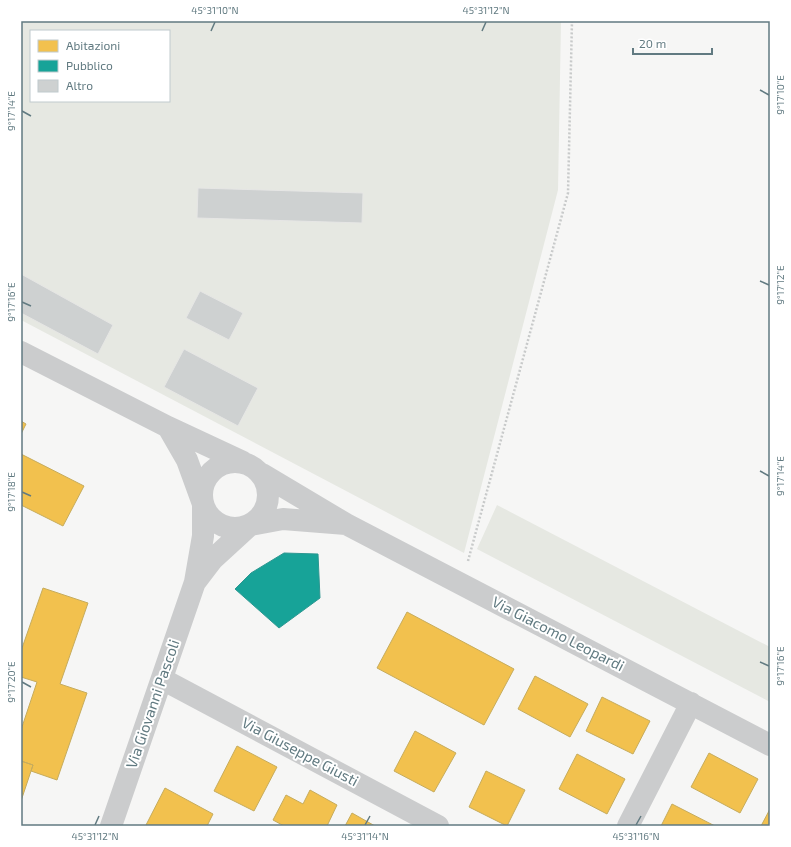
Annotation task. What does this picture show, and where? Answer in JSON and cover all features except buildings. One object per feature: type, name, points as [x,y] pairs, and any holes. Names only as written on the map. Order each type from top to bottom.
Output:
[{"type":"street","name":"Via Giacomo Leopardi","points":[[21,352],[168,427],[253,467],[262,474],[346,524],[770,744]]},
{"type":"street","name":"Via Giacomo Leopardi","points":[[168,427],[187,460],[208,514],[216,522],[226,527],[238,528],[283,519],[346,524]]},
{"type":"street","points":[[203,504],[204,487],[212,471],[220,465],[231,462],[243,462]]},
{"type":"street","points":[[250,525],[259,518],[266,508],[269,497],[267,486],[262,474]]},
{"type":"street","name":"Via Giovanni Pascoli","points":[[111,826],[195,582],[203,536],[203,504]]},
{"type":"street","name":"Via Giovanni Pascoli","points":[[195,582],[212,560],[250,525]]},
{"type":"street","name":"Via Giuseppe Giusti","points":[[162,679],[438,826]]},
{"type":"street","points":[[628,826],[691,703]]},
{"type":"path","points":[[450,578],[470,559],[568,193],[572,21]]},
{"type":"shaded area","points":[[21,21],[561,21],[558,190],[464,553],[21,320]]},
{"type":"shaded area","points":[[497,505],[770,647],[770,702],[477,549]]}]
